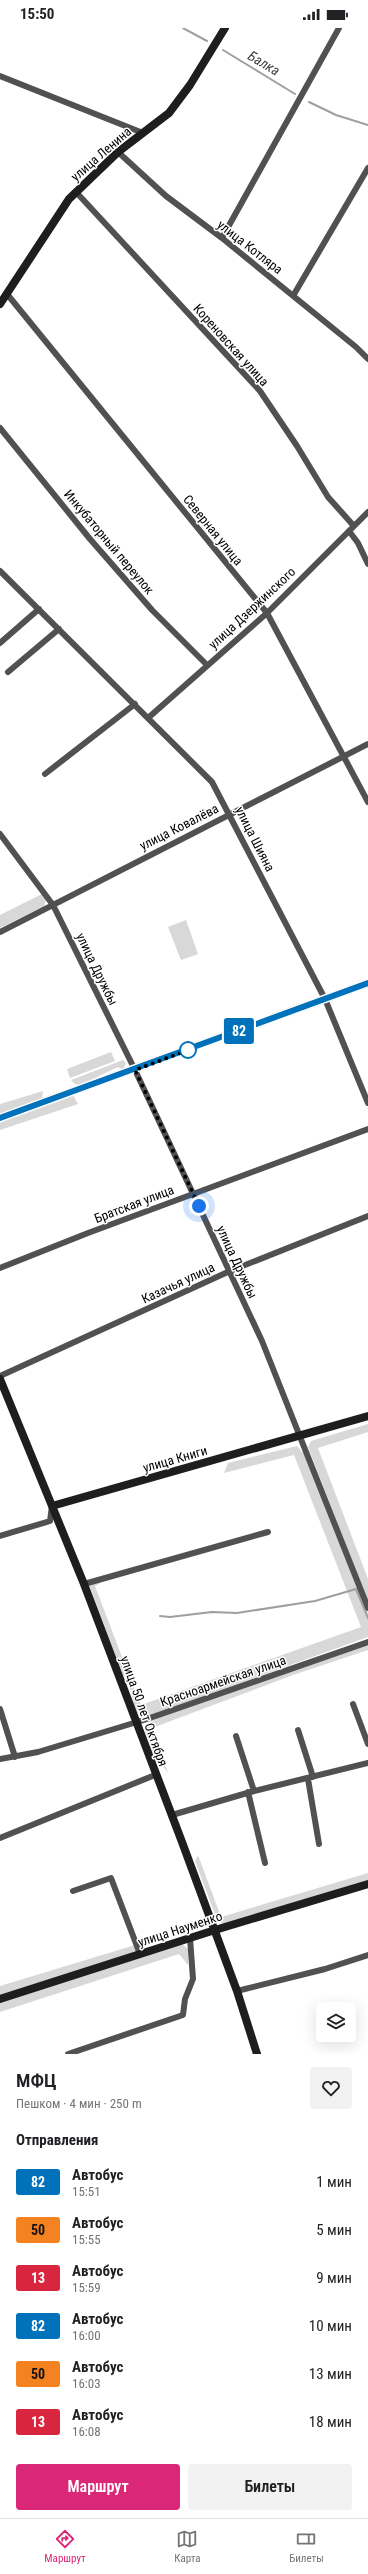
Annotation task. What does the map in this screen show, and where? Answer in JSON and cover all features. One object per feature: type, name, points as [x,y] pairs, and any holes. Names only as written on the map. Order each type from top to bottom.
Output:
[{"type":"main road","name":"улица Ленина","points":[[0,304],[76,192],[118,152],[169,113],[190,85],[225,28]]},
{"type":"main road","points":[[0,1118],[135,1070],[368,983]]},
{"type":"main road","name":"улица 50 лет Октября","points":[[0,1378],[84,1584],[155,1775],[172,1815],[237,1991],[257,2054]]},
{"type":"main road","name":"улица Книги","points":[[52,1506],[299,1437],[368,1416]]},
{"type":"main road","name":"улица Науменко","points":[[0,1999],[215,1930],[368,1884]]},
{"type":"street","points":[[222,238],[338,28]]},
{"type":"street","points":[[0,76],[143,133]]},
{"type":"street","name":"улица Котляра","points":[[118,152],[166,196],[222,238],[368,359]]},
{"type":"street","points":[[293,296],[368,168]]},
{"type":"street","name":"Кореновская улица","points":[[76,192],[260,391],[297,446],[328,497],[351,528],[368,564]]},
{"type":"street","name":"Северная улица","points":[[7,294],[267,613],[368,802]]},
{"type":"street","name":"Инкубаторный переулок","points":[[0,428],[90,539],[152,610],[207,665]]},
{"type":"street","name":"улица Дзержинского","points":[[148,718],[267,613],[368,512]]},
{"type":"street","name":"улица Шияна","points":[[0,571],[212,782],[230,813],[325,999],[368,1104]]},
{"type":"street","points":[[0,643],[39,609]]},
{"type":"street","points":[[8,672],[59,629]]},
{"type":"street","points":[[45,774],[135,704]]},
{"type":"street","name":"улица Ковалёва","points":[[0,932],[230,813],[368,744]]},
{"type":"street","name":"улица Дружбы","points":[[0,834],[53,905],[135,1070],[262,1341],[368,1608]]},
{"type":"street","name":"Братская улица","points":[[0,1268],[192,1194],[368,1129]]},
{"type":"street","name":"Казачья улица","points":[[0,1378],[230,1272],[368,1216]]},
{"type":"street","points":[[0,1536],[50,1521],[52,1506]]},
{"type":"street","points":[[84,1584],[268,1532]]},
{"type":"street","name":"Красноармейская улица","points":[[0,1759],[38,1752],[136,1722],[368,1642]]},
{"type":"street","points":[[353,1704],[368,1744]]},
{"type":"street","points":[[0,1709],[15,1757]]},
{"type":"street","points":[[298,1730],[311,1778],[319,1844]]},
{"type":"street","points":[[236,1736],[251,1792],[265,1863]]},
{"type":"street","points":[[172,1815],[251,1792],[368,1763]]},
{"type":"street","points":[[0,1838],[155,1775]]},
{"type":"street","points":[[72,1891],[110,1878],[140,1954]]},
{"type":"street","points":[[68,2054],[183,2015],[185,1998],[192,1979],[190,1938]]},
{"type":"street","points":[[237,1991],[325,1969],[368,1955]]},
{"type":"shaded area","points":[[42,894],[46,900],[44,906],[0,928],[0,915]]},
{"type":"shaded area","points":[[186,920],[198,954],[181,960],[168,927]]},
{"type":"shaded area","points":[[111,1052],[115,1061],[70,1078],[67,1069]]},
{"type":"shaded area","points":[[123,1060],[126,1063],[123,1070],[118,1067],[80,1085],[75,1084],[71,1080]]},
{"type":"shaded area","points":[[43,1091],[42,1099],[0,1114],[0,1104]]},
{"type":"shaded area","points":[[73,1095],[78,1104],[0,1130],[0,1121]]},
{"type":"shaded area","points":[[368,1424],[368,1432],[318,1448],[368,1579],[368,1601],[308,1447],[311,1441]]},
{"type":"shaded area","points":[[297,1446],[304,1454],[368,1613],[368,1637],[146,1717],[142,1716],[136,1710],[130,1688],[132,1683],[141,1705],[361,1627],[294,1455],[224,1473],[228,1463]]},
{"type":"shaded area","points":[[102,1582],[95,1586],[130,1678],[123,1675],[90,1587],[90,1585]]},
{"type":"shaded area","points":[[368,1643],[368,1650],[293,1675],[152,1728],[168,1773],[152,1752],[145,1731],[149,1722],[216,1694]]},
{"type":"shaded area","points":[[198,1855],[221,1917],[368,1873],[368,1880],[223,1924],[217,1920],[195,1861]]},
{"type":"shaded area","points":[[182,1944],[188,1949],[188,1965],[179,1954],[0,2012],[0,2001]]},
{"type":"shaded area","points":[[135,1945],[137,1952],[0,1995],[0,1986]]},
{"type":"waterway","name":"Балка","points":[[183,28],[207,41]]},
{"type":"waterway","name":"Балка","points":[[223,50],[295,94]]},
{"type":"waterway","name":"Балка","points":[[309,102],[336,115],[368,125]]},
{"type":"waterway","points":[[160,1616],[170,1617],[212,1612],[237,1613],[315,1601],[356,1589],[368,1618]]},
{"type":"bus line","name":"82","points":[[0,1118],[135,1070],[368,983]]},
{"type":"route","points":[[188,1050],[194,1048],[135,1070],[199,1206]]}]
